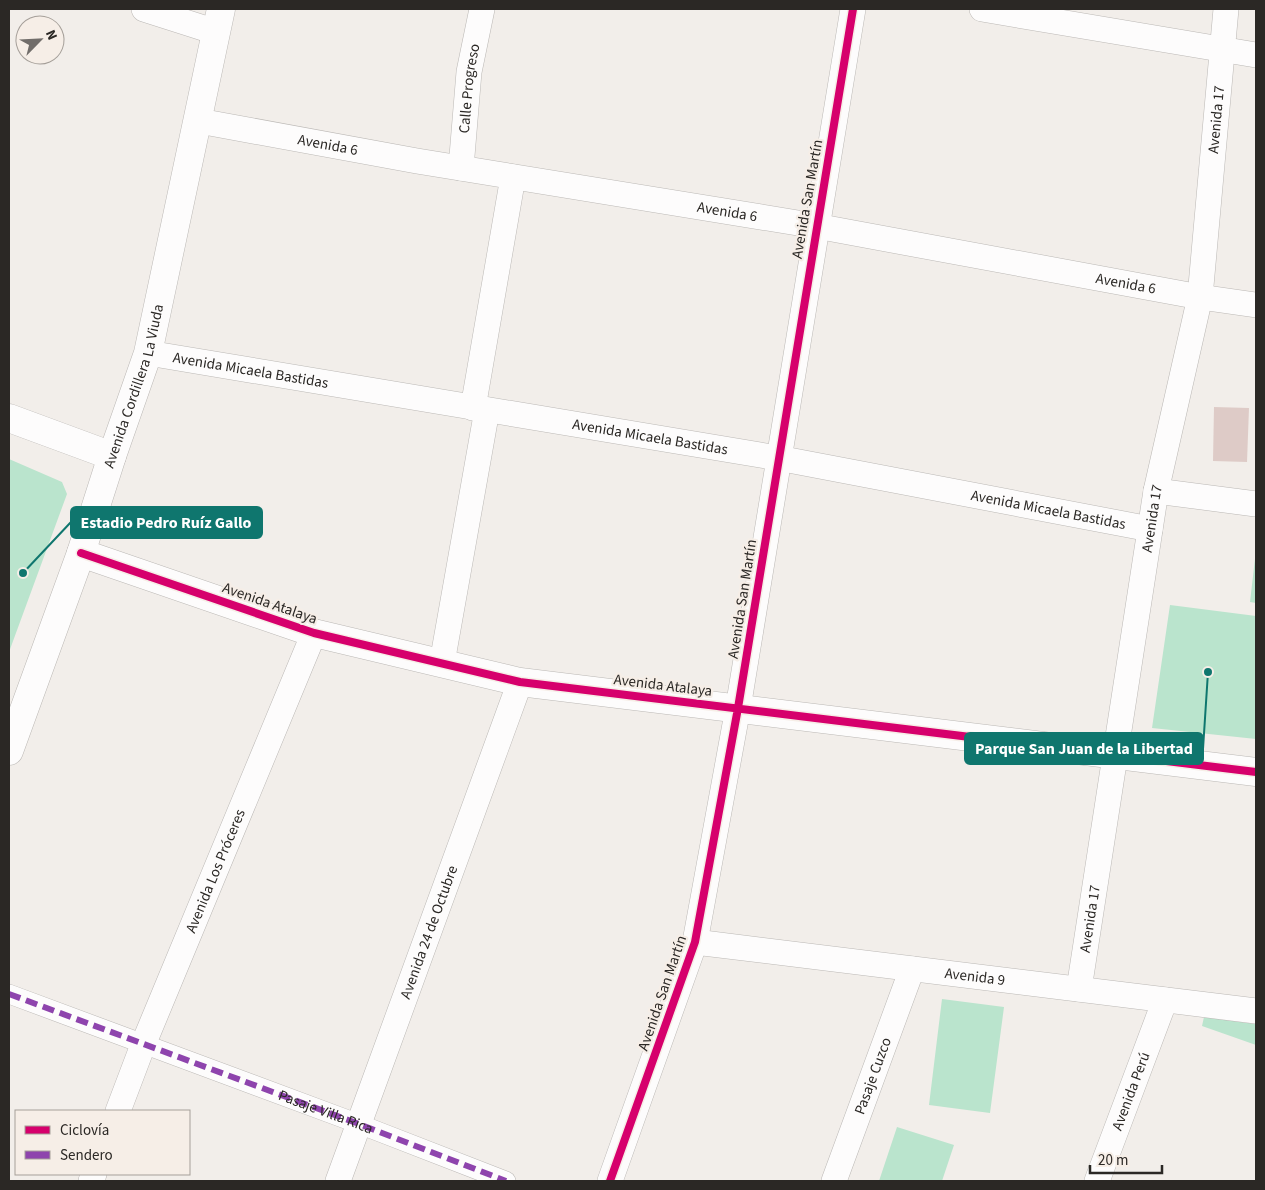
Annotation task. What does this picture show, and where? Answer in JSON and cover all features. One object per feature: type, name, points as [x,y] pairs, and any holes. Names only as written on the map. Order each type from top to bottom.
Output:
[{"type":"street","points":[[144,9],[218,21]]},
{"type":"street","name":"Calle Progreso","points":[[461,168],[469,72],[482,9]]},
{"type":"street","name":"Avenida San Martín","points":[[610,1181],[696,942],[738,708],[853,9]]},
{"type":"street","points":[[982,9],[1256,55]]},
{"type":"street","name":"Avenida 17","points":[[1080,989],[1156,491],[1200,297],[1224,49],[1226,9]]},
{"type":"street","name":"Avenida Cordillera La Viuda","points":[[9,751],[82,553],[112,456],[148,353],[199,121],[218,21]]},
{"type":"street","name":"Avenida 6","points":[[199,121],[513,177],[816,226],[1200,297],[1256,305]]},
{"type":"street","points":[[442,664],[513,177]]},
{"type":"street","name":"Avenida Micaela Bastidas","points":[[148,353],[778,458],[1150,529]]},
{"type":"street","points":[[9,418],[112,456]]},
{"type":"street","points":[[1156,491],[1256,504]]},
{"type":"street","name":"Avenida Atalaya","points":[[82,553],[314,633],[520,682],[1256,772]]},
{"type":"street","name":"Avenida Los Próceres","points":[[118,1110],[143,1045],[314,633]]},
{"type":"street","name":"Avenida 24 de Octubre","points":[[338,1181],[520,682]]},
{"type":"street","name":"Avenida 9","points":[[696,942],[1256,1011]]},
{"type":"street","name":"Pasaje Cuzco","points":[[834,1181],[912,969]]},
{"type":"street","name":"Pasaje Villa Rica","points":[[9,994],[359,1124],[506,1181]]},
{"type":"street","name":"Avenida Perú","points":[[1097,1181],[1165,1000]]},
{"type":"green space","points":[[9,459],[62,482],[67,494],[9,652]]},
{"type":"green space","points":[[1256,550],[1256,603],[1250,602]]},
{"type":"green space","points":[[1170,605],[1256,616],[1256,739],[1152,728]]},
{"type":"green space","points":[[942,999],[1004,1007],[990,1113],[929,1105]]},
{"type":"green space","points":[[1204,1017],[1256,1024],[1256,1045],[1202,1026]]},
{"type":"green space","points":[[897,1127],[954,1145],[942,1181],[879,1181]]},
{"type":"building","points":[[1214,407],[1249,408],[1247,462],[1213,461]]},
{"type":"marked path","points":[[9,994],[359,1124],[506,1181]]},
{"type":"cycle path","points":[[610,1181],[695,942],[738,708],[853,9]]},
{"type":"cycle path","points":[[81,553],[314,633],[520,682],[1256,772]]},
{"type":"place","name":"Estadio Pedro Ruíz Gallo","points":[[23,573]]},
{"type":"place","name":"Parque San Juan de la Libertad","points":[[1208,672]]}]
